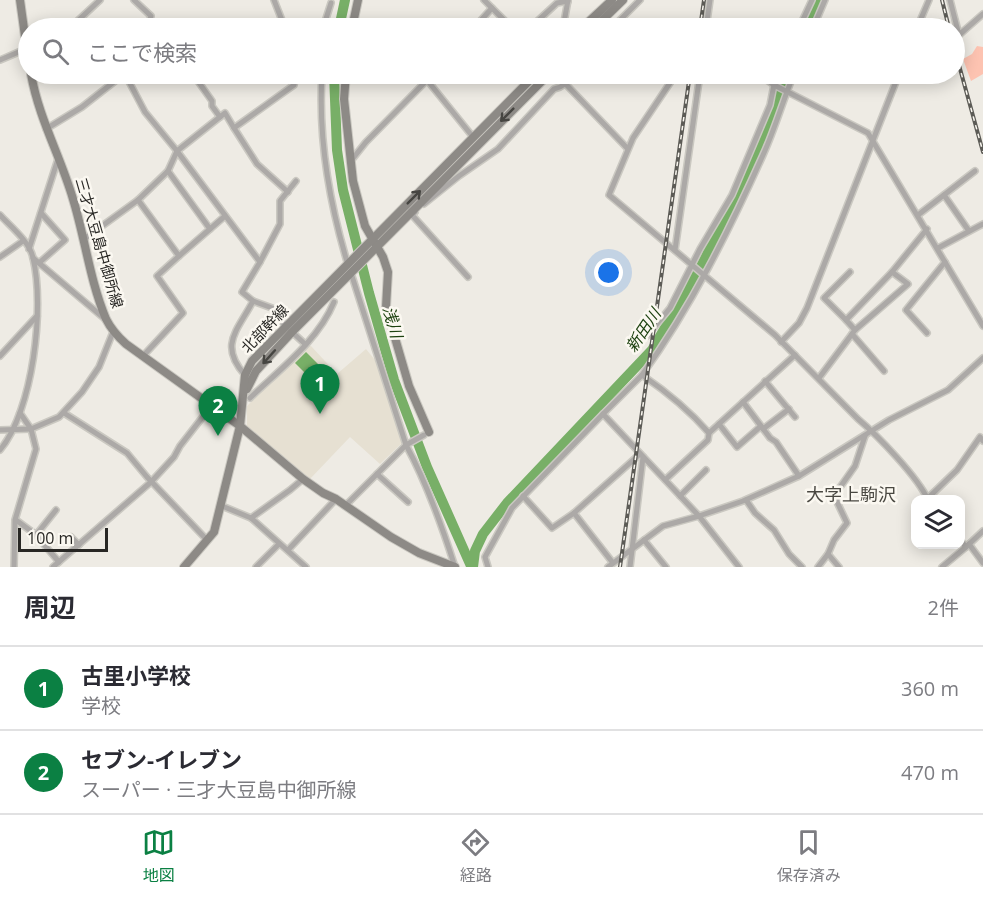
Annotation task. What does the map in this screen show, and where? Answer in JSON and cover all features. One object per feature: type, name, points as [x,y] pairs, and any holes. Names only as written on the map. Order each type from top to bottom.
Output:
[{"type":"street","points":[[20,0],[23,18]]},
{"type":"street","points":[[134,0],[150,18]]},
{"type":"street","points":[[274,0],[281,18]]},
{"type":"street","points":[[354,18],[358,0]]},
{"type":"street","points":[[484,0],[502,18]]},
{"type":"street","points":[[541,18],[557,3],[568,0],[565,18]]},
{"type":"street","points":[[593,18],[612,0]]},
{"type":"street","points":[[604,18],[623,0]]},
{"type":"street","points":[[622,18],[640,0]]},
{"type":"street","points":[[707,18],[710,0]]},
{"type":"street","points":[[804,18],[812,0]]},
{"type":"street","points":[[817,18],[825,0]]},
{"type":"street","points":[[922,18],[930,0]]},
{"type":"street","points":[[950,0],[955,18]]},
{"type":"street","points":[[80,18],[96,1]]},
{"type":"street","points":[[326,18],[331,3]]},
{"type":"street","points":[[483,18],[492,8]]},
{"type":"street","points":[[965,30],[983,14]]},
{"type":"street","points":[[0,60],[18,52]]},
{"type":"street","name":"三才大豆島中御所線","points":[[33,84],[41,116],[59,157],[100,302],[113,332],[240,426],[323,493],[336,499],[391,537],[436,564],[455,567]]},
{"type":"street","points":[[46,129],[82,107],[111,84]]},
{"type":"street","points":[[129,84],[144,112],[177,151],[260,262]]},
{"type":"street","points":[[200,84],[220,117]]},
{"type":"street","points":[[234,128],[294,84]]},
{"type":"street","points":[[321,84],[323,152],[330,196],[408,444],[445,535],[455,567]]},
{"type":"street","points":[[345,84],[344,99],[350,163],[361,215],[372,245],[388,272],[386,308],[399,356],[426,434],[408,444],[345,506]]},
{"type":"street","points":[[350,163],[366,142],[423,84]]},
{"type":"street","points":[[430,84],[486,156]]},
{"type":"street","points":[[476,141],[528,84]]},
{"type":"street","points":[[372,245],[476,141],[538,84]]},
{"type":"street","points":[[468,277],[412,215],[459,176],[498,149],[554,89],[561,88],[565,84]]},
{"type":"street","points":[[567,84],[627,148]]},
{"type":"street","points":[[669,84],[627,148],[609,195],[795,355],[858,420],[872,431],[900,462],[924,495]]},
{"type":"street","points":[[675,250],[699,84]]},
{"type":"street","points":[[773,84],[868,133],[983,326]]},
{"type":"street","points":[[488,567],[485,557],[505,518],[539,478],[642,375],[664,344],[703,274],[764,153],[788,84]]},
{"type":"street","points":[[781,342],[799,323],[807,308],[895,84]]},
{"type":"street","points":[[647,336],[670,308],[694,266],[700,249],[732,195],[776,86]]},
{"type":"street","points":[[84,239],[138,200],[168,171],[177,151],[225,113],[257,164],[288,192]]},
{"type":"street","points":[[29,249],[59,157]]},
{"type":"street","points":[[168,171],[210,229]]},
{"type":"street","points":[[918,215],[975,171]]},
{"type":"street","points":[[296,181],[280,201],[280,224],[242,292],[253,301],[272,308],[305,344]]},
{"type":"street","points":[[944,195],[969,231]]},
{"type":"street","points":[[138,200],[180,256]]},
{"type":"street","points":[[39,263],[65,240],[41,213]]},
{"type":"street","points":[[0,215],[23,241],[33,258],[37,316],[34,357],[20,413],[13,430],[0,450]]},
{"type":"street","points":[[143,356],[183,312],[157,276],[225,216]]},
{"type":"street","points":[[938,248],[983,224]]},
{"type":"street","points":[[846,320],[892,272],[927,229]]},
{"type":"street","points":[[0,256],[23,241]]},
{"type":"street","name":"北部幹線","points":[[242,405],[245,375],[256,355],[289,329],[372,245]]},
{"type":"street","points":[[33,258],[107,320]]},
{"type":"street","points":[[927,333],[906,310],[945,262]]},
{"type":"street","points":[[850,272],[824,298],[846,320],[884,371]]},
{"type":"street","points":[[819,378],[853,332],[908,284],[892,272]]},
{"type":"street","points":[[245,375],[237,366],[230,343],[234,331],[253,301]]},
{"type":"street","points":[[250,398],[305,344],[330,312],[334,302]]},
{"type":"street","points":[[975,313],[983,308]]},
{"type":"street","points":[[0,356],[37,316]]},
{"type":"street","name":"北部幹線","points":[[242,405],[253,375],[289,329]]},
{"type":"street","points":[[0,430],[30,429],[54,420],[64,413],[99,367],[113,332]]},
{"type":"street","points":[[665,480],[708,440],[709,433],[795,355]]},
{"type":"street","points":[[574,513],[611,565],[663,526],[746,500],[799,476],[914,406],[948,390],[983,358]]},
{"type":"street","points":[[642,375],[665,391],[695,417],[709,433]]},
{"type":"street","points":[[765,381],[795,417]]},
{"type":"street","points":[[743,402],[770,438],[776,442],[799,476]]},
{"type":"street","points":[[53,567],[151,482],[174,457],[212,405]]},
{"type":"street","points":[[184,567],[214,532],[240,426],[242,405]]},
{"type":"street","points":[[719,424],[737,447],[789,409]]},
{"type":"street","points":[[14,567],[15,520],[35,454],[34,438],[20,413]]},
{"type":"street","points":[[64,413],[121,448],[207,540]]},
{"type":"street","points":[[603,414],[699,516],[739,567]]},
{"type":"street","points":[[818,567],[848,522],[837,502],[836,493],[855,466],[865,436]]},
{"type":"street","points":[[931,495],[957,470],[982,437]]},
{"type":"street","points":[[523,496],[552,528],[574,513],[642,455]]},
{"type":"street","points":[[630,567],[642,455]]},
{"type":"street","points":[[680,496],[706,470]]},
{"type":"street","points":[[377,474],[398,497],[408,502]]},
{"type":"street","points":[[251,518],[303,479]]},
{"type":"street","points":[[288,550],[336,499]]},
{"type":"street","points":[[746,500],[755,513],[774,530],[789,554],[802,567]]},
{"type":"street","points":[[222,506],[251,518],[306,567]]},
{"type":"street","points":[[36,535],[56,510]]},
{"type":"street","points":[[15,520],[36,535],[59,562]]},
{"type":"street","points":[[942,567],[983,531]]},
{"type":"street","points":[[71,537],[79,545]]},
{"type":"street","points":[[644,540],[666,567]]},
{"type":"street","points":[[965,543],[983,563]]},
{"type":"street","points":[[256,567],[279,544]]},
{"type":"street","points":[[828,554],[839,567]]},
{"type":"shaded area","points":[[977,46],[983,47],[983,74],[971,81],[965,58],[972,54]]},
{"type":"shaded area","points":[[308,346],[311,346],[337,374],[366,349],[375,360],[403,442],[380,464],[350,437],[310,479],[291,466],[247,426],[247,406]]},
{"type":"shaded area","points":[[306,352],[322,368],[311,379],[295,363]]},
{"type":"waterway","name":"浅川","points":[[341,18],[345,0]]},
{"type":"waterway","name":"新田川","points":[[809,18],[817,0]]},
{"type":"waterway","name":"浅川","points":[[334,84],[337,150],[343,190],[369,293],[394,380],[427,467],[471,566]]},
{"type":"waterway","name":"新田川","points":[[473,567],[475,551],[483,534],[507,503],[652,350],[701,266],[747,174],[782,84]]},
{"type":"railway","points":[[701,18],[704,0]]},
{"type":"railway","points":[[942,0],[946,18]]},
{"type":"railway","points":[[620,567],[689,84]]},
{"type":"railway","points":[[964,84],[983,152]]},
{"type":"place","name":"古里小学校","points":[[320,414]]},
{"type":"place","name":"セブン-イレブン","points":[[218,436]]},
{"type":"district","name":"大字上駒沢","points":[[851,495]]}]
